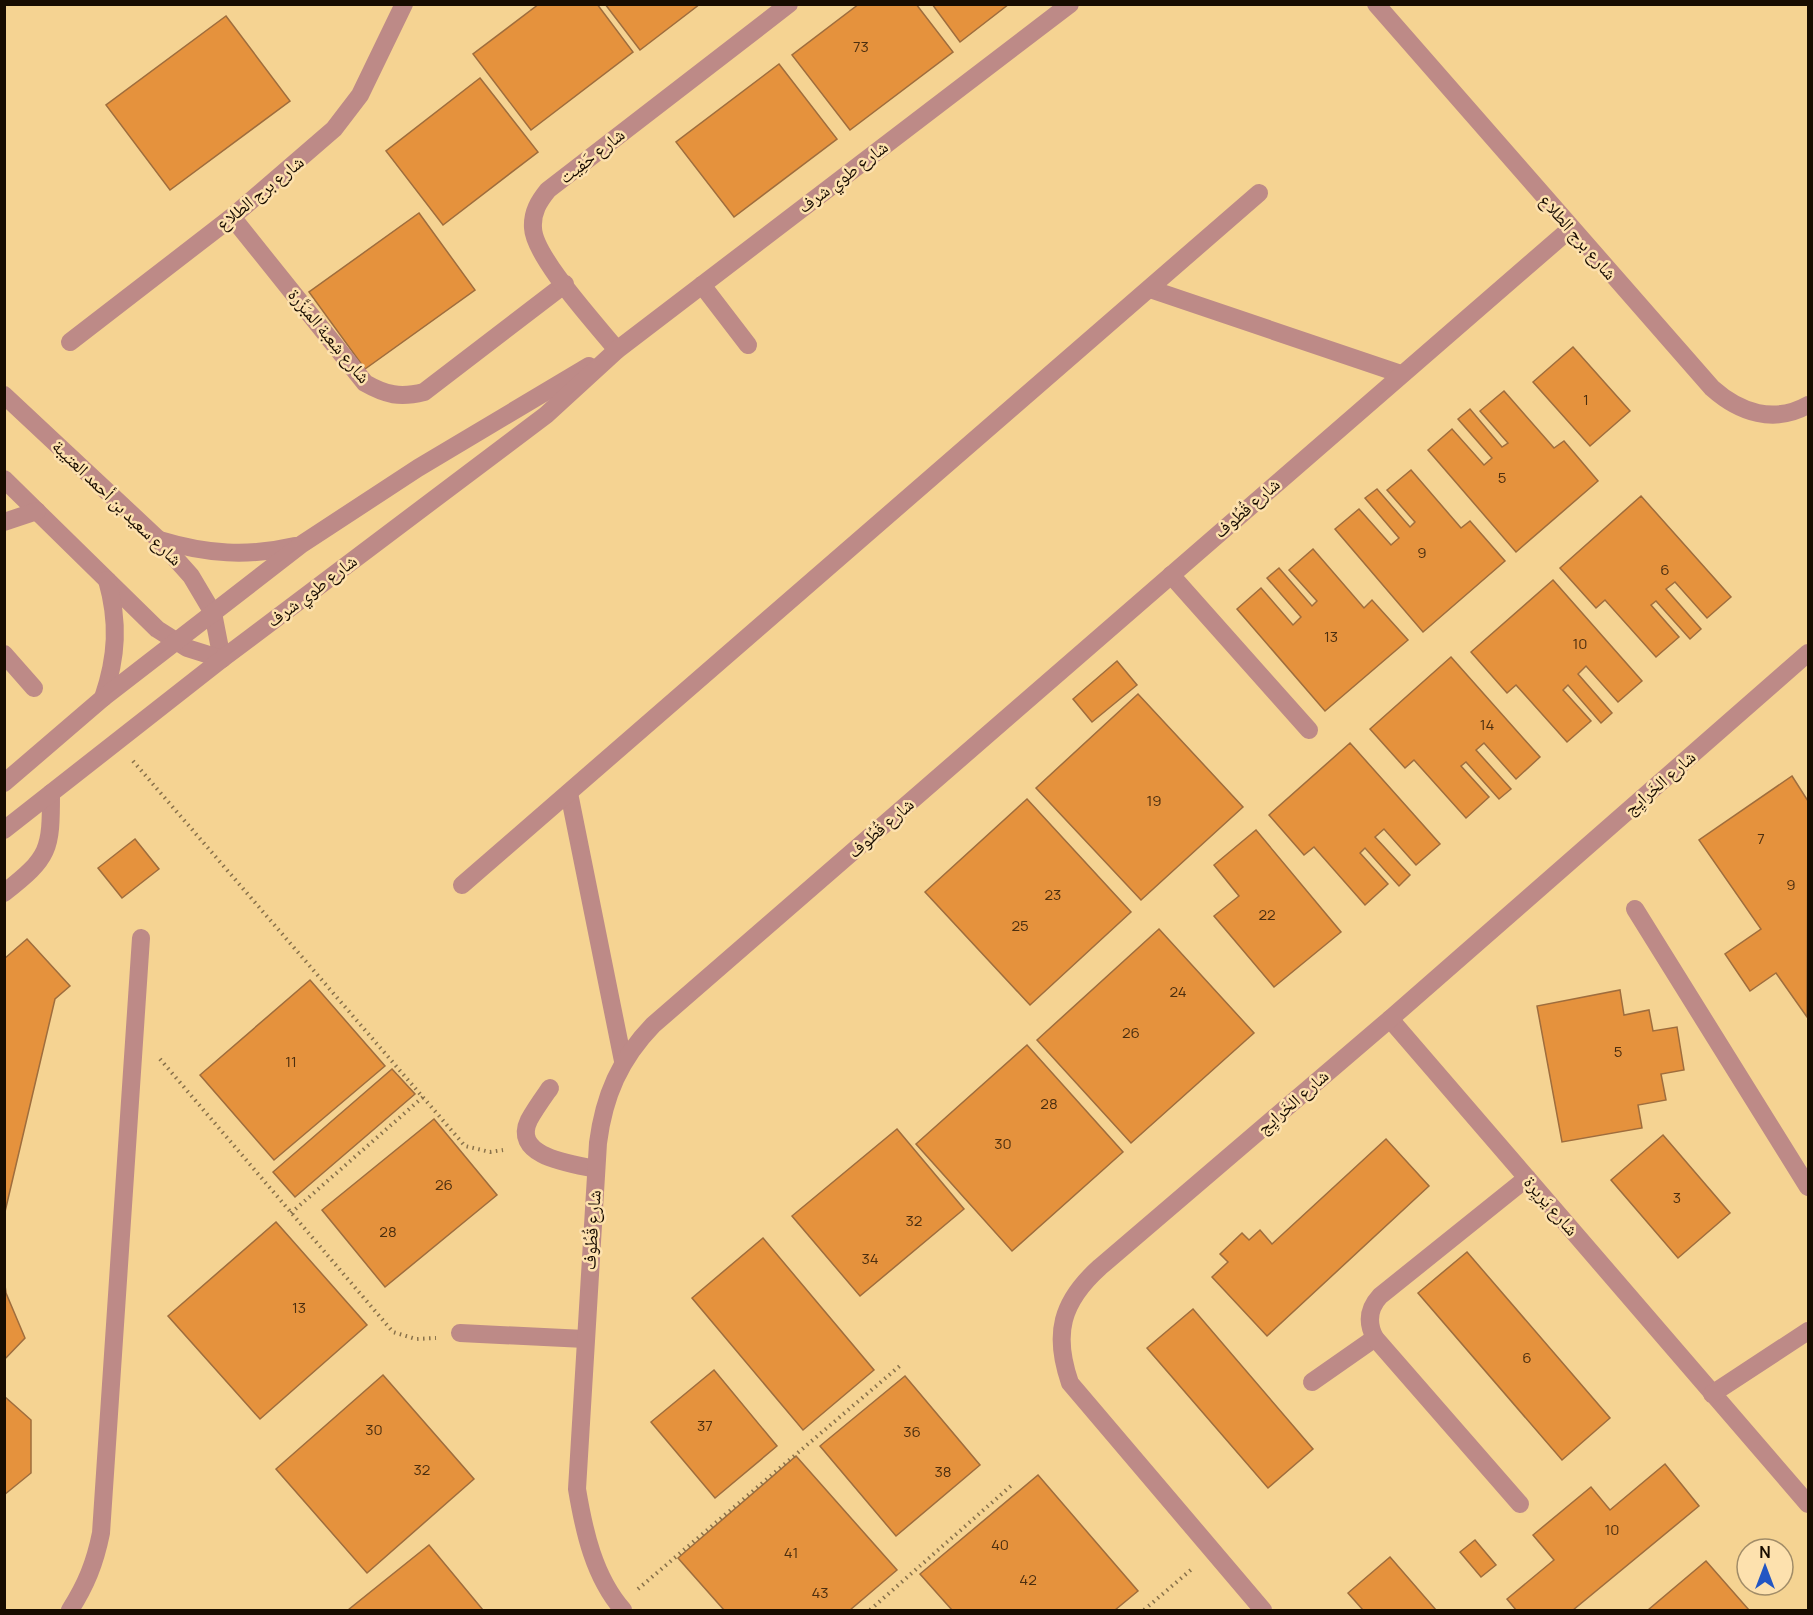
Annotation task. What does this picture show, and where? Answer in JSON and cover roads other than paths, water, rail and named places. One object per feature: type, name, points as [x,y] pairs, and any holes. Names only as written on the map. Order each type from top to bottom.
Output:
[{"type":"street","name":"شارع برج الطلاع","points":[[70,342],[232,217],[334,129],[360,95],[404,4]]},
{"type":"street","name":"شارع حَفِيت","points":[[617,351],[535,241],[534,215],[539,201],[548,190],[789,4]]},
{"type":"street","name":"شارع طوي شرف","points":[[4,830],[222,658],[546,415],[617,351],[1070,4]]},
{"type":"street","name":"شارع برج الطلاع","points":[[1376,4],[1570,229],[1712,388],[1730,404],[1752,413],[1775,415],[1798,411],[1809,405]]},
{"type":"street","points":[[462,885],[1259,193]]},
{"type":"street","name":"شارع شِعبة المبَزَّرة","points":[[232,217],[365,383],[383,394],[404,397],[424,392],[565,284]]},
{"type":"street","name":"شارع قُطُوف","points":[[620,1608],[598,1569],[584,1530],[577,1489],[596,1169],[602,1114],[610,1087],[623,1061],[653,1025],[1570,229]]},
{"type":"street","points":[[702,285],[748,345]]},
{"type":"street","points":[[1150,289],[1401,374]]},
{"type":"street","name":"شارع طوي شرف","points":[[4,783],[103,698],[302,544],[418,468],[617,351]]},
{"type":"street","name":"شارع سعيد بن أحمد العتيبة","points":[[4,395],[158,539],[191,576],[213,613],[222,658]]},
{"type":"street","points":[[4,479],[144,617],[176,642],[198,652],[222,658]]},
{"type":"street","points":[[4,522],[37,511]]},
{"type":"street","points":[[158,539],[196,550],[245,554],[302,544]]},
{"type":"street","points":[[1171,575],[1309,730]]},
{"type":"street","points":[[103,698],[115,658],[117,639],[116,618],[107,579]]},
{"type":"street","name":"شارع الخَرايِج","points":[[1263,1611],[1070,1383],[1062,1359],[1061,1332],[1067,1307],[1081,1284],[1100,1267],[1390,1019],[1809,653]]},
{"type":"street","points":[[4,654],[34,688]]},
{"type":"street","points":[[4,893],[37,865],[48,846],[51,793]]},
{"type":"street","points":[[568,793],[623,1061]]},
{"type":"street","points":[[1635,909],[1809,1187]]},
{"type":"street","points":[[70,1611],[86,1586],[96,1560],[101,1533],[141,938]]},
{"type":"street","name":"شارع يَريِرة","points":[[1390,1019],[1809,1504]]},
{"type":"street","points":[[550,1088],[529,1121],[527,1137],[538,1154],[596,1169]]},
{"type":"street","points":[[1520,1504],[1375,1338],[1369,1320],[1374,1302],[1380,1296],[1527,1178]]},
{"type":"street","points":[[1712,1394],[1809,1331]]},
{"type":"street","points":[[460,1333],[585,1339]]},
{"type":"street","points":[[1312,1382],[1375,1338]]}]
